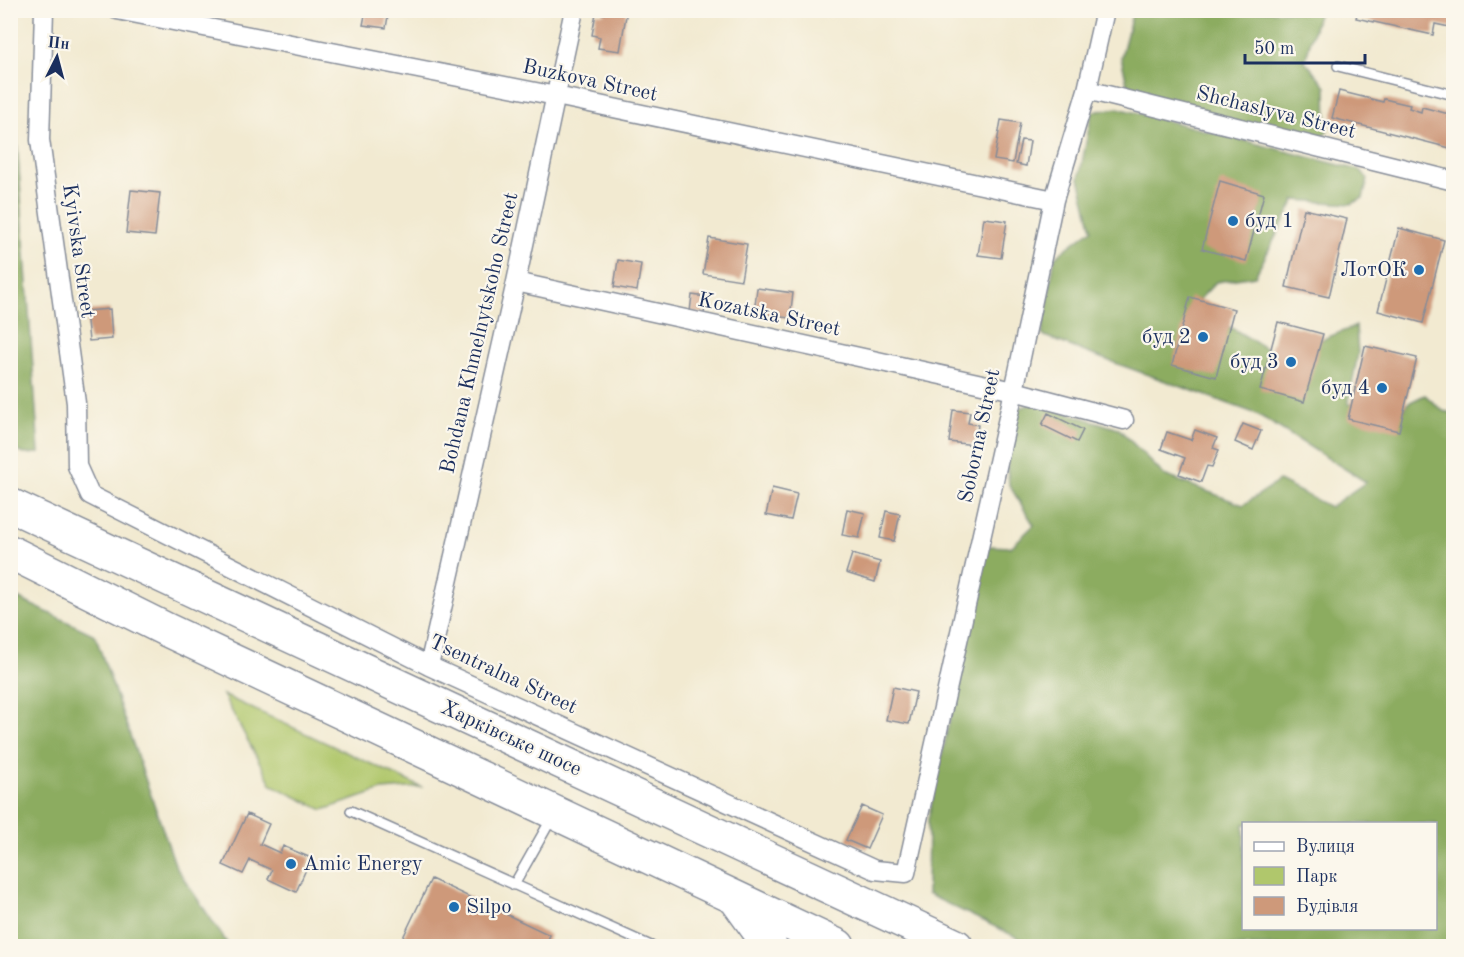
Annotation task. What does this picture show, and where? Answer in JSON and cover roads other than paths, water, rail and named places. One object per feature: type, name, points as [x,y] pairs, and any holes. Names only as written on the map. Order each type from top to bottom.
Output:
[{"type":"highway","name":"Харківське шосе","points":[[10,505],[956,946]]},
{"type":"highway","points":[[10,552],[167,630],[838,946]]},
{"type":"highway","points":[[735,898],[770,946]]},
{"type":"street","name":"Kyivska Street","points":[[44,10],[40,140],[76,403],[77,465],[90,495]]},
{"type":"street","name":"Buzkova Street","points":[[117,10],[556,96],[1054,200]]},
{"type":"street","name":"Bohdana Khmelnytskoho Street","points":[[429,666],[516,282],[574,10]]},
{"type":"street","name":"Soborna Street","points":[[906,873],[1014,391],[1054,200],[1087,90],[1105,10]]},
{"type":"street","name":"Shchaslyva Street","points":[[1087,90],[1454,181]]},
{"type":"street","name":"Kozatska Street","points":[[516,282],[1014,391],[1124,420]]},
{"type":"street","name":"Tsentralna Street","points":[[90,495],[429,666],[875,870],[906,873]]},
{"type":"lane","points":[[1338,66],[1454,95]]},
{"type":"lane","points":[[351,811],[651,946]]},
{"type":"lane","points":[[514,885],[555,812]]},
{"type":"place","name":"буд 1","points":[[1233,221]]},
{"type":"place","name":"ЛотОК","points":[[1419,270]]},
{"type":"place","name":"буд 2","points":[[1203,337]]},
{"type":"place","name":"буд 3","points":[[1291,362]]},
{"type":"place","name":"буд 4","points":[[1382,388]]},
{"type":"place","name":"Amic Energy","points":[[291,864]]},
{"type":"place","name":"Silpo","points":[[454,907]]}]
